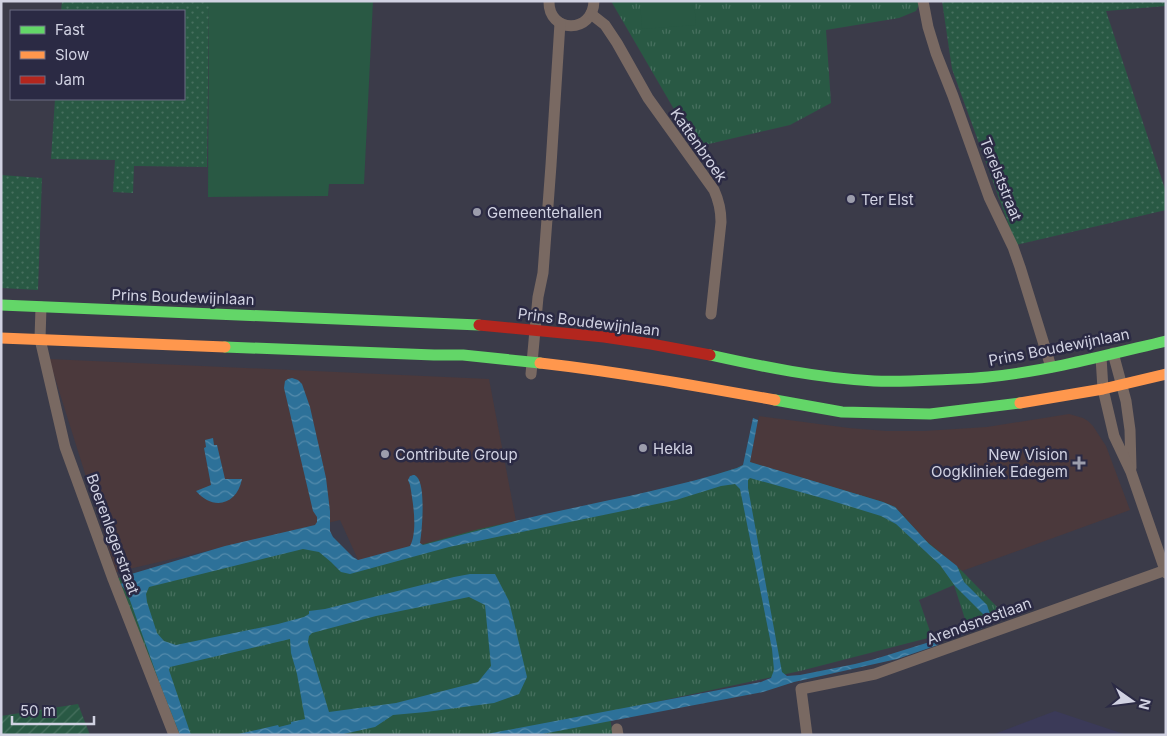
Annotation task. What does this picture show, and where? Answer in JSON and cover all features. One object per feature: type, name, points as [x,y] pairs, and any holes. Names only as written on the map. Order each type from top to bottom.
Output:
[{"type":"main road","name":"Prins Boudewijnlaan","points":[[1,305],[463,324],[536,330],[651,344],[738,362],[831,378],[875,381],[987,377],[1100,357],[1166,340]]},
{"type":"main road","points":[[1,338],[463,356],[532,368],[614,373],[699,386],[842,412],[930,414],[1008,405],[1103,389],[1166,374]]},
{"type":"street","points":[[549,1],[550,11],[554,17],[560,23],[573,26],[587,20],[594,7],[594,1]]},
{"type":"street","name":"Terelststraat","points":[[923,1],[936,53],[989,196],[1016,254],[1051,367]]},
{"type":"street","name":"Kattenbroek","points":[[591,14],[605,25],[648,98],[714,190],[718,200],[721,222],[711,314]]},
{"type":"street","points":[[532,368],[538,297],[543,273],[560,23]]},
{"type":"street","name":"Boerenlegerstraat","points":[[41,307],[40,340],[65,447],[113,579],[174,735]]},
{"type":"street","points":[[1112,354],[1122,385],[1130,430],[1131,472]]},
{"type":"street","points":[[1100,357],[1103,389],[1114,436],[1131,472],[1166,571]]},
{"type":"street","name":"Arendsnestlaan","points":[[807,735],[801,689],[875,674],[1166,571]]},
{"type":"shaded area","points":[[49,359],[489,379],[516,521],[359,562],[340,520],[116,572]]},
{"type":"shaded area","points":[[1069,414],[1088,421],[1106,446],[1130,510],[962,571],[925,540],[895,507],[749,462],[759,416],[849,428],[886,431],[924,431],[987,427]]},
{"type":"shaded area","points":[[1055,711],[1127,735],[992,735]]},
{"type":"green space","points":[[62,1],[209,1],[207,167],[134,166],[133,193],[113,192],[115,160],[51,159],[55,100],[185,100],[185,10],[61,10]]},
{"type":"green space","points":[[209,1],[373,1],[364,184],[329,184],[328,196],[208,197]]},
{"type":"green space","points":[[611,1],[921,1],[916,11],[899,18],[826,30],[831,103],[790,125],[696,147]]},
{"type":"green space","points":[[640,1],[694,1],[696,25],[642,29]]},
{"type":"green space","points":[[942,1],[1166,1],[1166,6],[1106,11],[1166,192],[1166,210],[1016,245],[952,69]]},
{"type":"green space","points":[[1,175],[42,178],[38,290],[1,288]]},
{"type":"green space","points":[[749,462],[895,507],[925,540],[962,571],[1001,611],[966,622],[954,585],[919,600],[932,637],[800,671],[609,712],[613,735],[174,735],[113,579],[325,538],[336,568],[479,529],[668,488],[737,468]]},
{"type":"green space","points":[[78,704],[90,735],[1,735],[1,716]]},
{"type":"water","points":[[288,379],[298,380],[302,384],[310,407],[326,478],[330,511],[330,531],[333,537],[358,560],[410,546],[414,533],[414,516],[408,480],[410,476],[414,475],[417,477],[422,489],[423,509],[420,543],[423,545],[737,468],[743,465],[753,418],[758,420],[750,462],[895,507],[929,544],[957,566],[964,582],[987,605],[990,618],[982,628],[948,640],[945,635],[976,626],[984,619],[983,614],[955,586],[940,565],[896,524],[881,516],[750,478],[748,480],[748,488],[782,672],[787,676],[800,675],[875,659],[936,640],[939,641],[938,645],[897,659],[794,682],[763,692],[537,735],[481,735],[761,682],[771,678],[774,670],[772,649],[740,489],[735,484],[721,486],[676,500],[449,547],[350,574],[341,572],[319,552],[303,549],[149,587],[146,594],[147,602],[157,633],[164,641],[176,645],[278,624],[304,617],[309,614],[309,611],[325,609],[454,577],[470,574],[495,574],[509,601],[527,677],[519,694],[494,703],[393,715],[375,727],[339,735],[234,735],[278,725],[279,727],[305,719],[297,674],[291,653],[290,639],[170,667],[169,670],[191,735],[180,735],[127,592],[121,585],[128,575],[225,546],[315,525],[317,517],[313,511],[284,388],[285,381]],"holes":[[[469,597],[485,605],[491,666],[478,682],[396,703],[329,712],[308,642],[309,636],[312,633],[376,616]]]},
{"type":"water","points":[[213,438],[214,445],[217,445],[225,479],[242,479],[235,495],[230,499],[217,503],[203,497],[196,491],[211,485],[204,448],[206,447],[205,440]]},
{"type":"traffic: fast","points":[[1,305],[479,325]]},
{"type":"traffic: fast","points":[[710,355],[812,375],[874,381],[912,381],[981,378],[1033,371],[1166,341]]},
{"type":"traffic: fast","points":[[225,347],[463,355],[540,363]]},
{"type":"traffic: fast","points":[[775,400],[842,412],[930,414],[1020,403]]},
{"type":"traffic: slow","points":[[1,338],[225,347]]},
{"type":"traffic: slow","points":[[540,363],[629,375],[775,400]]},
{"type":"traffic: slow","points":[[1020,403],[1103,389],[1166,374]]},
{"type":"traffic: jam","points":[[479,325],[604,337],[710,355]]},
{"type":"place","name":"Ter Elst","points":[[851,199]]},
{"type":"place","name":"Gemeentehallen","points":[[477,212]]},
{"type":"place","name":"Hekla","points":[[643,448]]},
{"type":"place","name":"Contribute Group","points":[[385,454]]},
{"type":"place","name":"New Vision Oogkliniek Edegem","points":[[1079,463]]}]
